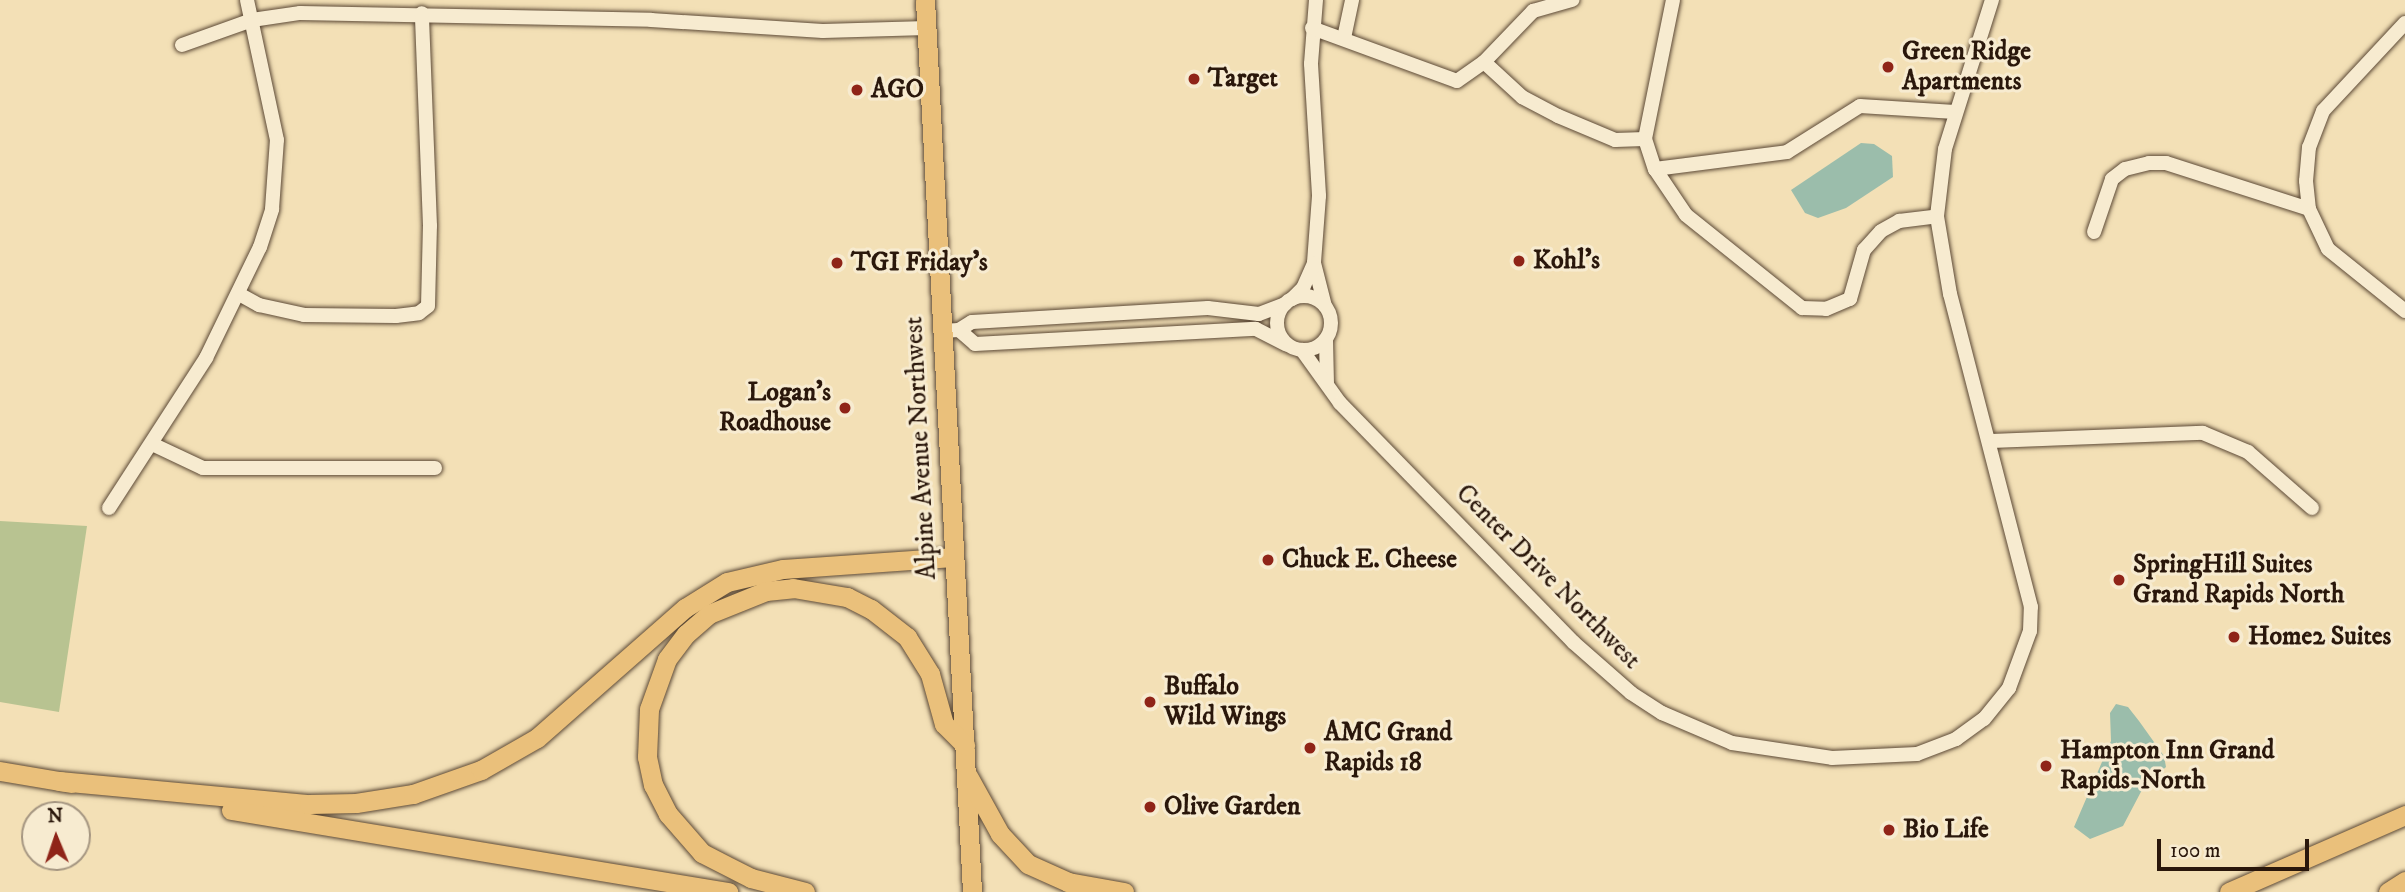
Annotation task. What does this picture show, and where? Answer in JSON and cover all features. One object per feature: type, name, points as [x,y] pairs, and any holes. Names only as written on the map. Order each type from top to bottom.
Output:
[{"type":"highway","name":"Alpine Avenue Northwest","points":[[925,0],[950,331],[946,421],[971,882]]},
{"type":"highway","points":[[59,781],[309,804],[356,803],[412,794],[481,770],[537,738],[685,608],[727,582],[783,569],[953,556]]},
{"type":"highway","points":[[805,892],[751,878],[702,853],[668,814],[653,785],[647,757],[649,709],[667,659],[686,634],[709,614],[766,591],[793,587],[847,597],[872,609],[907,637],[930,674],[944,724],[965,745]]},
{"type":"highway","points":[[0,771],[728,892]]},
{"type":"highway","points":[[967,774],[1000,834],[1028,864],[1068,882],[1124,892]]},
{"type":"highway","points":[[2229,892],[2405,815]]},
{"type":"highway","points":[[2388,892],[2405,881]]},
{"type":"street","points":[[109,508],[206,358],[260,247],[277,182],[271,96],[247,0]]},
{"type":"street","points":[[1316,0],[1312,28],[1319,196],[1314,263],[1332,323],[1326,340],[1327,384]]},
{"type":"street","points":[[1344,38],[1352,0]]},
{"type":"street","points":[[1312,28],[1457,81],[1484,62],[1533,11],[1572,0]]},
{"type":"street","points":[[1673,0],[1644,139],[1655,169],[1686,215],[1802,308],[1826,309],[1850,299],[1864,250],[1881,231],[1899,221],[1937,216]]},
{"type":"street","name":"Center Drive Northwest","points":[[1302,350],[1340,403],[1573,642],[1631,693],[1662,713],[1732,743],[1832,758],[1917,754],[1956,739],[1984,719],[2009,688],[2029,631],[2031,607],[1991,441],[1950,295],[1937,216],[1938,177],[1955,111],[1992,0]]},
{"type":"street","points":[[183,45],[252,20],[300,13],[422,13],[823,31],[927,28]]},
{"type":"street","points":[[239,294],[259,305],[304,315],[396,316],[419,313],[428,306],[430,226],[422,13]]},
{"type":"street","points":[[2405,23],[2323,111],[2309,147],[2309,209],[2328,248],[2405,311]]},
{"type":"street","points":[[1484,62],[1521,97],[1558,116],[1615,139],[1644,139]]},
{"type":"street","points":[[1655,169],[1787,152],[1860,106],[1955,111]]},
{"type":"street","points":[[2094,232],[2112,179],[2125,169],[2149,163],[2166,163],[2309,209]]},
{"type":"street","points":[[1286,344],[1278,329],[1288,302],[1303,288],[1314,263]]},
{"type":"street","points":[[950,331],[972,322],[1208,308],[1259,314],[1310,296],[1325,306]]},
{"type":"street","points":[[950,331],[975,344],[1256,329],[1302,350],[1326,340]]},
{"type":"street","points":[[1991,441],[2203,433],[2248,452],[2312,508]]},
{"type":"street","points":[[152,444],[203,468],[435,468]]},
{"type":"green space","points":[[0,521],[87,526],[59,712],[0,702]]},
{"type":"shaded area","points":[[1861,143],[1874,144],[1892,156],[1893,177],[1846,208],[1818,218],[1805,213],[1791,190]]},
{"type":"shaded area","points":[[2116,704],[2128,707],[2164,756],[2166,767],[2144,786],[2123,826],[2090,839],[2074,827],[2111,741],[2110,713]]},
{"type":"place","name":"Green Ridge Apartments","points":[[1888,67]]},
{"type":"place","name":"Target","points":[[1194,79]]},
{"type":"place","name":"AGO","points":[[857,90]]},
{"type":"place","name":"Kohl's","points":[[1519,261]]},
{"type":"place","name":"TGI Friday's","points":[[837,263]]},
{"type":"place","name":"Logan's Roadhouse","points":[[845,408]]},
{"type":"place","name":"Chuck E. Cheese","points":[[1268,560]]},
{"type":"place","name":"SpringHill Suites Grand Rapids North","points":[[2119,580]]},
{"type":"place","name":"Home2 Suites","points":[[2234,637]]},
{"type":"place","name":"Buffalo Wild Wings","points":[[1150,702]]},
{"type":"place","name":"AMC Grand Rapids 18","points":[[1310,748]]},
{"type":"place","name":"Hampton Inn Grand Rapids-North","points":[[2046,766]]},
{"type":"place","name":"Olive Garden","points":[[1150,807]]},
{"type":"place","name":"Bio Life","points":[[1889,830]]}]
